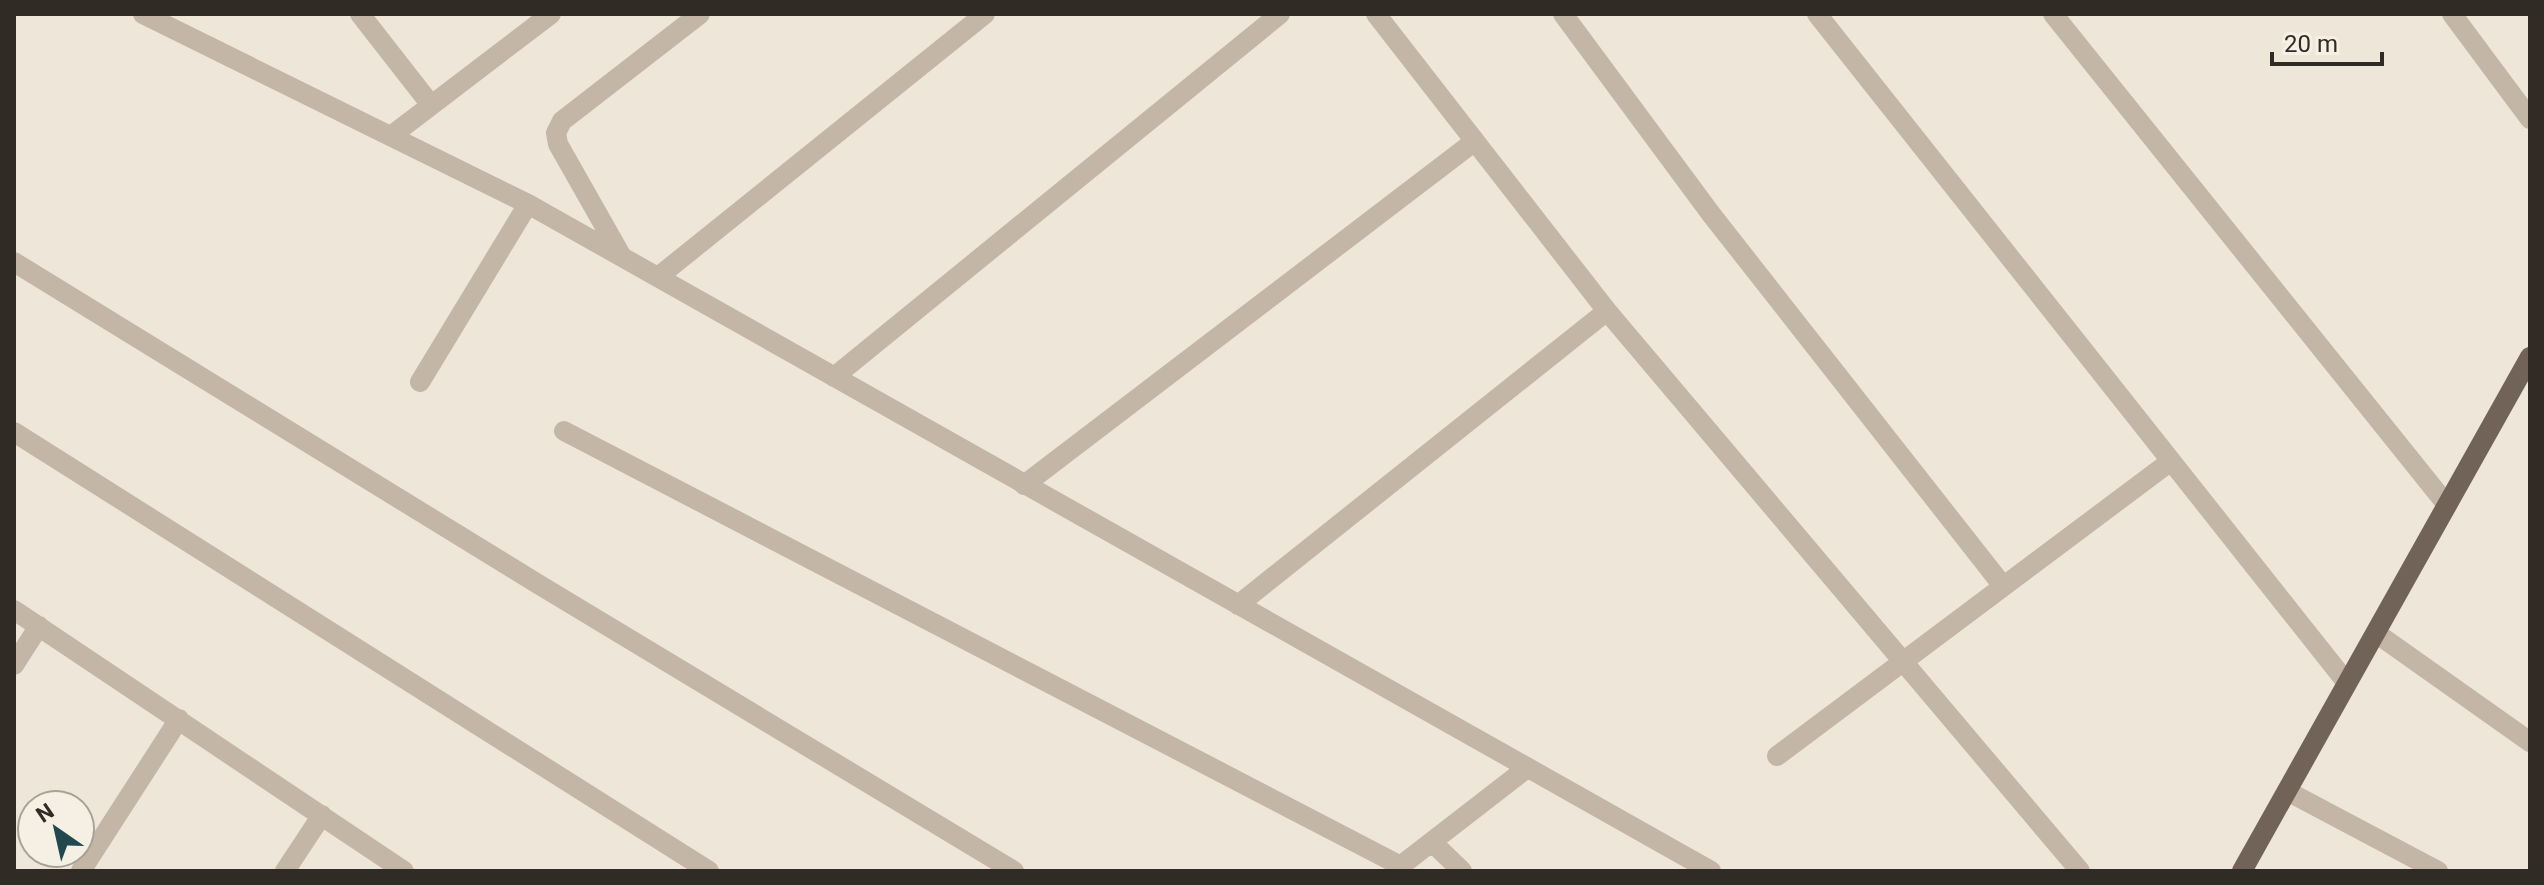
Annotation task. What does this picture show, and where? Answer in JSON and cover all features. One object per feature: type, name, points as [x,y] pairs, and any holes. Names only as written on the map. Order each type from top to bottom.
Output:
[{"type":"main road","points":[[2242,871],[2530,357]]},
{"type":"street","points":[[143,14],[528,204],[1711,871]]},
{"type":"street","points":[[360,14],[431,105]]},
{"type":"street","points":[[391,136],[551,14]]},
{"type":"street","points":[[622,257],[558,144],[556,133],[562,121],[700,14]]},
{"type":"street","points":[[658,277],[985,14]]},
{"type":"street","points":[[834,377],[1280,14]]},
{"type":"street","points":[[1376,14],[1607,311],[2080,871]]},
{"type":"street","points":[[1563,14],[1711,214],[2003,586]]},
{"type":"street","points":[[1817,14],[2347,683]]},
{"type":"street","points":[[2053,14],[2447,505]]},
{"type":"street","points":[[2452,14],[2530,119]]},
{"type":"street","points":[[1024,485],[1475,141]]},
{"type":"street","points":[[420,382],[528,204]]},
{"type":"street","points":[[14,262],[1014,871]]},
{"type":"street","points":[[1238,605],[1607,311]]},
{"type":"street","points":[[564,431],[1397,868],[1527,768]]},
{"type":"street","points":[[14,432],[709,871]]},
{"type":"street","points":[[1777,756],[2171,461]]},
{"type":"street","points":[[14,610],[404,871]]},
{"type":"street","points":[[14,665],[39,626]]},
{"type":"street","points":[[2376,633],[2530,742]]},
{"type":"street","points":[[81,871],[179,719]]},
{"type":"street","points":[[2287,791],[2438,871]]},
{"type":"street","points":[[285,871],[322,815]]},
{"type":"street","points":[[1432,842],[1462,871]]}]
